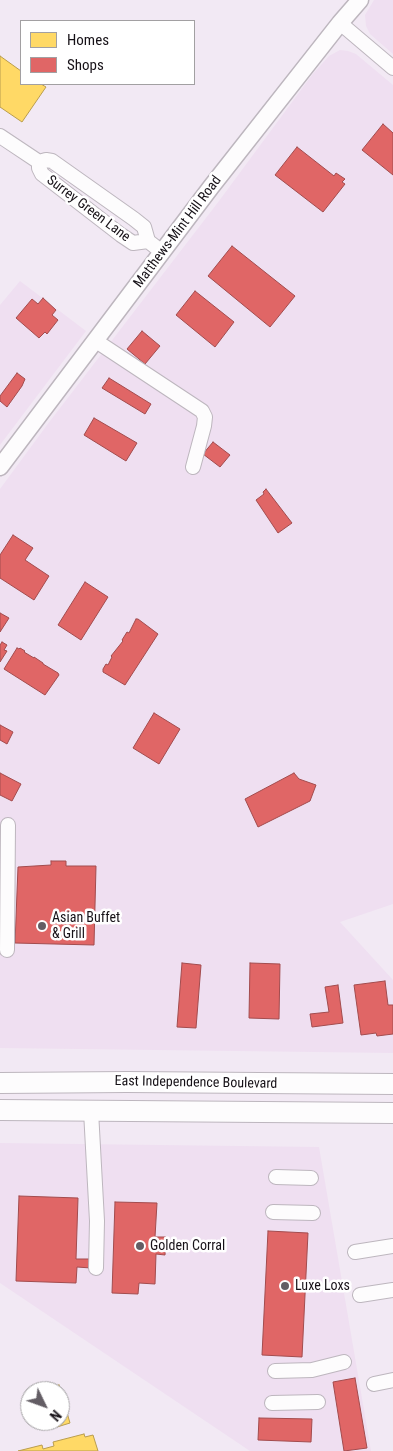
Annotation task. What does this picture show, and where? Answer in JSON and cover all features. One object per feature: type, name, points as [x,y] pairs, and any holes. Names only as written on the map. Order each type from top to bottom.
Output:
[{"type":"highway","name":"East Independence Boulevard","points":[[0,1083],[393,1084]]},
{"type":"highway","name":"East Independence Boulevard","points":[[0,1110],[393,1113]]},
{"type":"main road","name":"Matthews-Mint Hill Road","points":[[3,456],[96,341],[238,152],[360,0]]},
{"type":"street","points":[[340,23],[393,68]]},
{"type":"street","name":"Surrey Green Lane","points":[[0,136],[40,162]]},
{"type":"street","name":"Surrey Green Lane","points":[[40,162],[52,161],[134,219],[144,227],[148,241],[162,252]]},
{"type":"street","name":"Surrey Green Lane","points":[[40,162],[39,168],[42,174],[121,235],[133,243],[148,241]]},
{"type":"street","points":[[96,341],[202,411],[205,417],[204,426],[193,467]]},
{"type":"street","points":[[7,950],[8,825]]},
{"type":"street","points":[[91,1111],[97,1221],[96,1268]]},
{"type":"street","points":[[276,1177],[311,1178]]},
{"type":"street","points":[[273,1212],[313,1213]]},
{"type":"street","points":[[355,1252],[393,1246]]},
{"type":"street","points":[[360,1295],[393,1290]]},
{"type":"street","points":[[275,1371],[312,1370],[344,1362]]},
{"type":"street","points":[[374,1384],[393,1380]]},
{"type":"street","points":[[272,1403],[318,1402]]},
{"type":"shaded area","points":[[374,0],[393,0],[393,54],[370,34],[366,26],[365,15]]},
{"type":"shaded area","points":[[340,50],[356,54],[393,85],[393,904],[340,922],[393,980],[393,1053],[0,1048],[0,489],[219,201],[312,75],[329,56]]},
{"type":"shaded area","points":[[20,281],[86,331],[0,445],[0,305]]},
{"type":"shaded area","points":[[0,1143],[319,1147],[371,1451],[250,1451],[0,1283]]},
{"type":"building: Homes","points":[[0,56],[20,70],[20,85],[43,85],[46,87],[22,122],[0,107]]},
{"type":"building: Homes","points":[[84,1434],[85,1437],[93,1435],[98,1451],[18,1451],[42,1445],[43,1449],[54,1446],[53,1442]]},
{"type":"building: Shops","points":[[383,124],[393,133],[393,175],[362,150]]},
{"type":"building: Shops","points":[[297,147],[334,176],[336,173],[345,179],[342,182],[345,184],[323,212],[275,175]]},
{"type":"building: Shops","points":[[232,246],[295,296],[270,327],[208,276]]},
{"type":"building: Shops","points":[[195,291],[234,322],[215,347],[176,315]]},
{"type":"building: Shops","points":[[43,298],[56,310],[52,315],[58,320],[47,334],[45,332],[39,338],[16,318],[32,299],[38,304]]},
{"type":"building: Shops","points":[[142,331],[160,346],[145,364],[127,349]]},
{"type":"building: Shops","points":[[17,373],[25,379],[7,407],[0,401],[0,396]]},
{"type":"building: Shops","points":[[109,378],[151,404],[145,414],[102,388]]},
{"type":"building: Shops","points":[[94,418],[137,443],[126,461],[84,435]]},
{"type":"building: Shops","points":[[213,442],[230,455],[220,467],[203,454]]},
{"type":"building: Shops","points":[[266,489],[292,523],[278,533],[256,500],[264,494],[263,492]]},
{"type":"building: Shops","points":[[13,535],[33,548],[25,560],[49,576],[34,600],[0,578],[0,555]]},
{"type":"building: Shops","points":[[85,582],[108,597],[81,640],[58,625]]},
{"type":"building: Shops","points":[[0,613],[9,618],[0,632]]},
{"type":"building: Shops","points":[[136,619],[158,634],[125,685],[103,672],[103,669],[106,664],[108,665],[111,656],[123,641],[127,632],[129,633]]},
{"type":"building: Shops","points":[[2,642],[7,645],[4,650],[7,651],[0,662],[0,645]]},
{"type":"building: Shops","points":[[17,648],[25,651],[58,673],[59,675],[45,695],[4,669]]},
{"type":"building: Shops","points":[[154,713],[180,729],[159,764],[133,748]]},
{"type":"building: Shops","points":[[0,725],[13,732],[7,744],[0,740]]},
{"type":"building: Shops","points":[[0,773],[21,784],[12,801],[0,795]]},
{"type":"building: Shops","points":[[294,773],[299,779],[316,785],[310,801],[258,827],[245,799]]},
{"type":"building: Shops","points":[[51,861],[66,861],[66,866],[96,866],[94,945],[15,943],[18,867],[51,865]]},
{"type":"building: Shops","points":[[182,963],[201,965],[196,1028],[177,1027]]},
{"type":"building: Shops","points":[[250,963],[280,964],[279,1019],[249,1018]]},
{"type":"building: Shops","points":[[385,981],[388,1005],[393,1005],[393,1034],[377,1036],[376,1033],[361,1035],[354,985]]},
{"type":"building: Shops","points":[[338,985],[343,1023],[312,1027],[310,1014],[329,1012],[325,987]]},
{"type":"building: Shops","points":[[19,1196],[78,1198],[76,1259],[91,1259],[91,1268],[77,1267],[76,1283],[16,1281]]},
{"type":"building: Shops","name":"Golden Corral","points":[[115,1202],[157,1203],[155,1237],[166,1237],[165,1255],[156,1254],[155,1284],[139,1283],[138,1294],[112,1293]]},
{"type":"building: Shops","points":[[268,1231],[308,1233],[302,1357],[262,1355]]},
{"type":"building: Shops","points":[[355,1378],[367,1448],[344,1451],[333,1382]]},
{"type":"building: Shops","points":[[259,1418],[312,1419],[311,1442],[258,1440]]},
{"type":"place","name":"Asian Buffet & Grill","points":[[42,926]]},
{"type":"place","name":"Golden Corral","points":[[140,1246]]},
{"type":"place","name":"Luxe Loxs","points":[[285,1286]]}]
